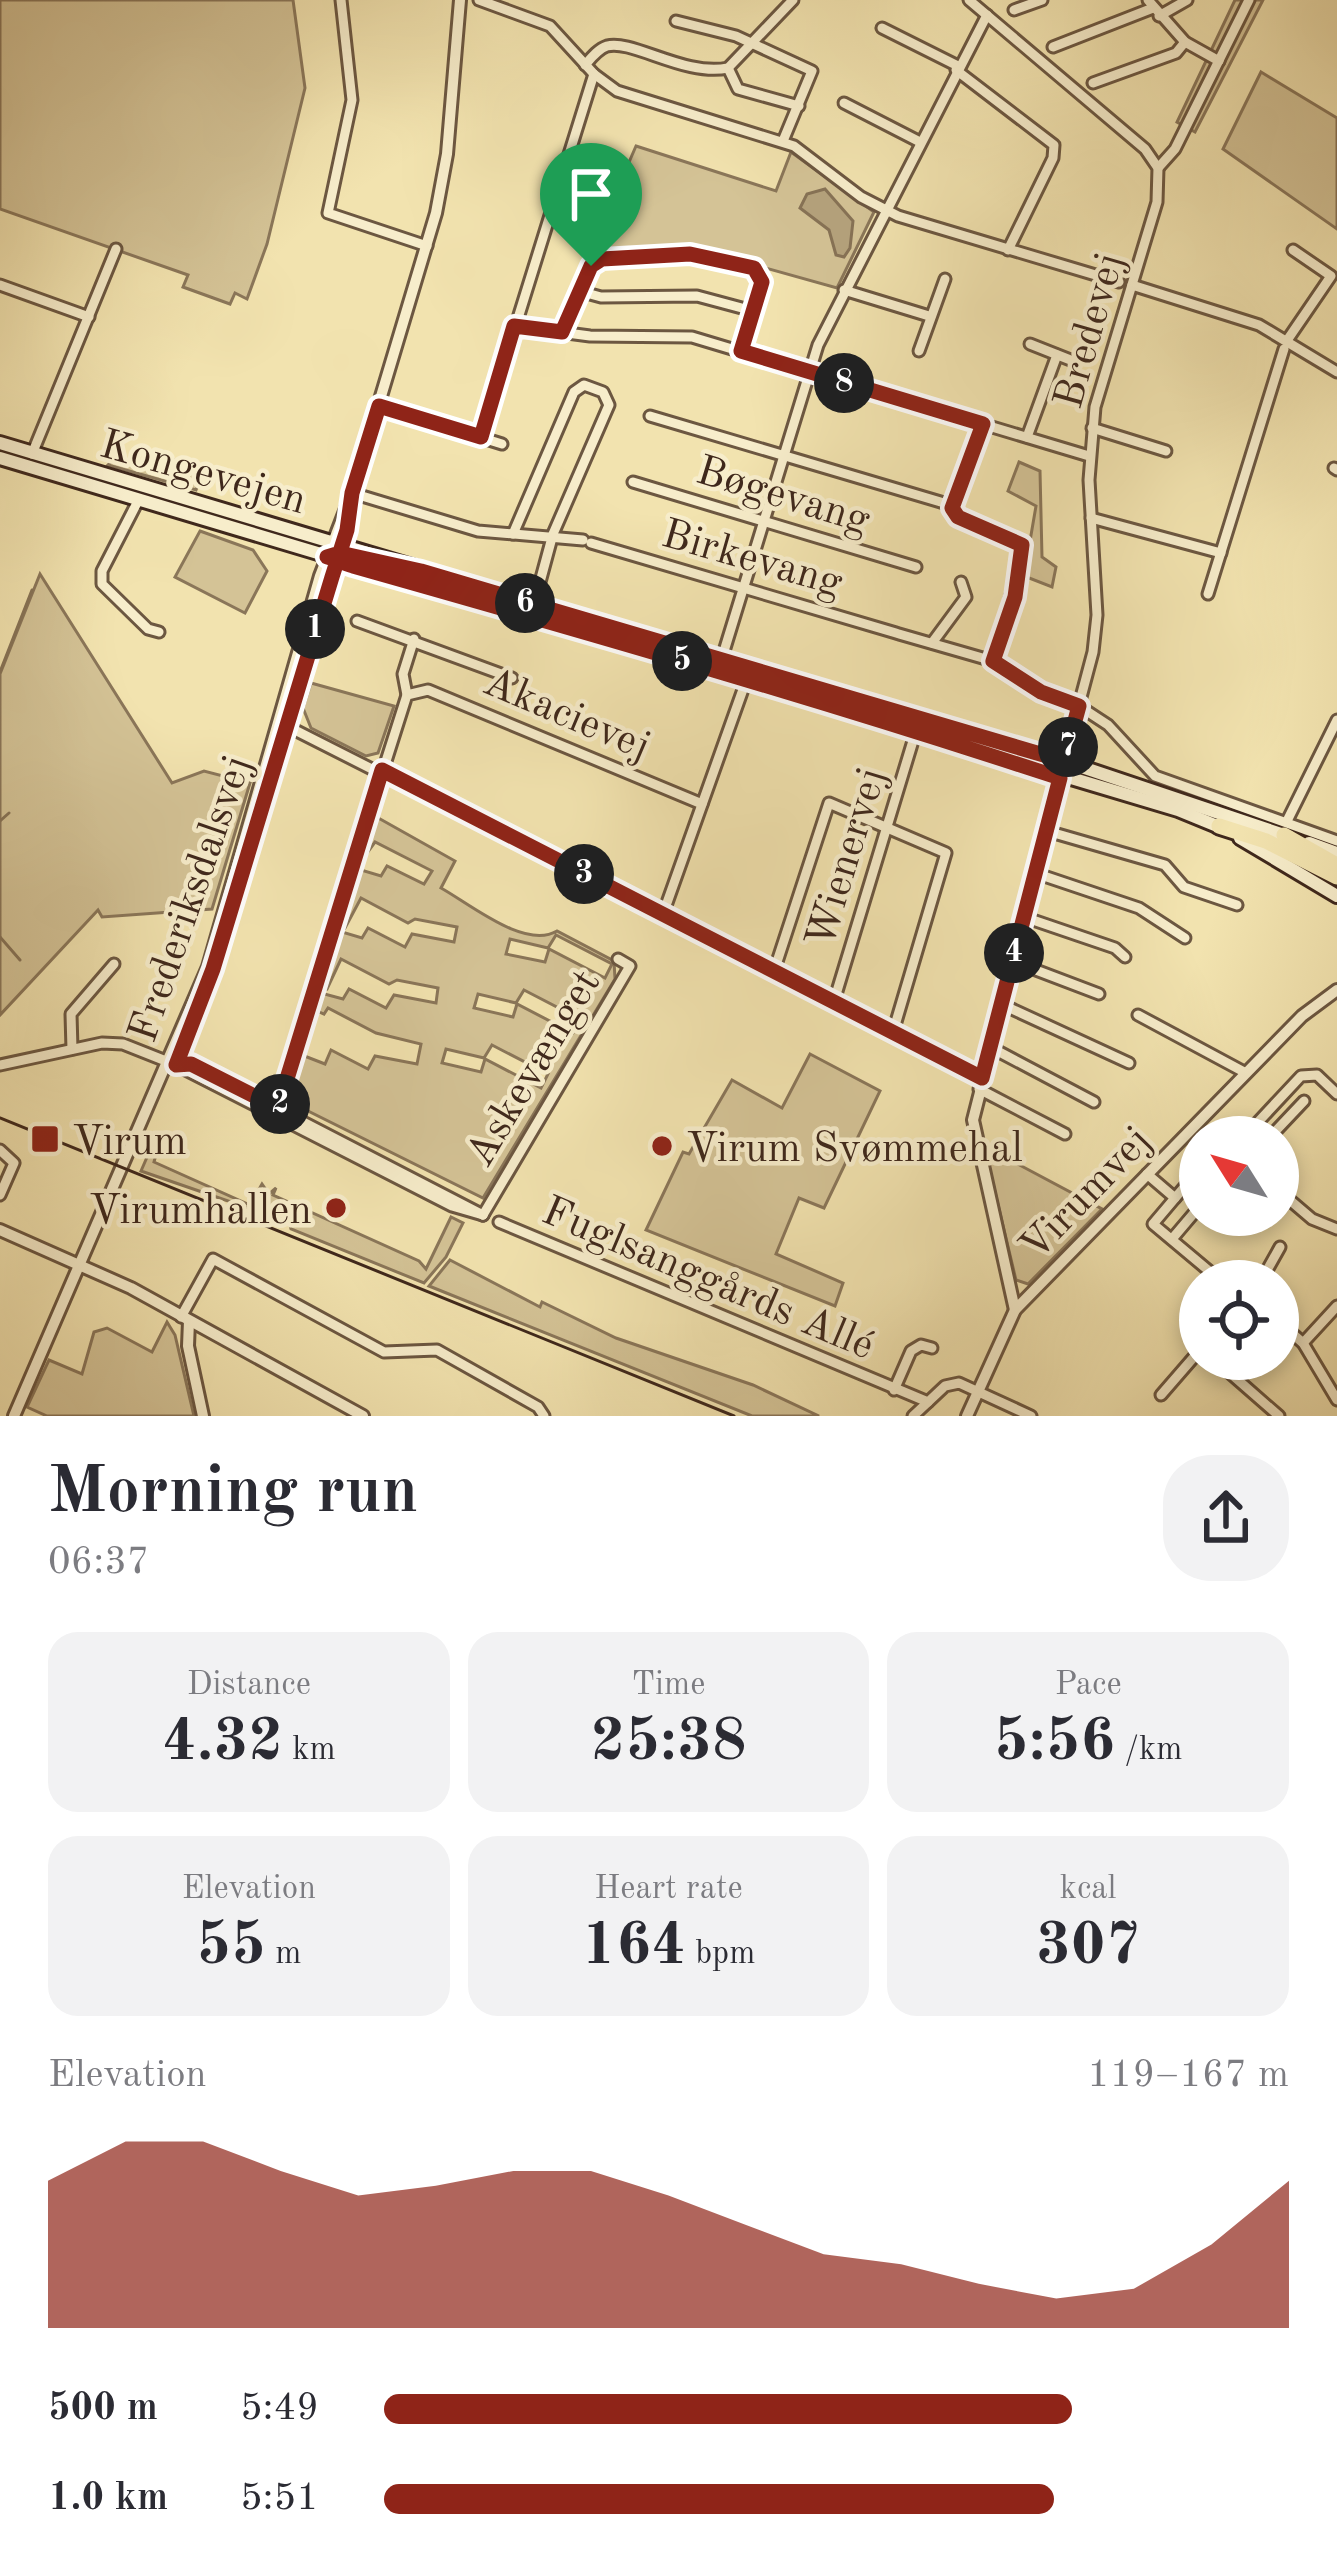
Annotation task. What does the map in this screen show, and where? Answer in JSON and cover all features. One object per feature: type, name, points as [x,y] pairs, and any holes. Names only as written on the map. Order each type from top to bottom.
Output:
[{"type":"highway","points":[[1219,826],[1266,842],[1337,878]]},
{"type":"highway","points":[[1285,828],[1337,865]]},
{"type":"main road","name":"Kongevejen","points":[[0,443],[1219,826],[1337,896]]},
{"type":"main road","name":"Kongevejen","points":[[0,458],[242,531],[421,571],[1285,828]]},
{"type":"main road","points":[[1285,828],[1337,853]]},
{"type":"street","points":[[341,0],[352,100],[328,212],[427,246]]},
{"type":"street","name":"Frederiksdalsvej","points":[[19,1414],[205,994],[427,246],[448,152],[460,0]]},
{"type":"street","points":[[479,0],[550,26],[594,74],[632,98],[783,141],[885,210],[1119,282]]},
{"type":"street","points":[[585,64],[602,48],[616,46],[683,68],[728,68],[793,0]]},
{"type":"street","points":[[969,0],[1145,149],[1158,168],[1175,149],[1249,0]]},
{"type":"street","points":[[1014,10],[1042,0]]},
{"type":"street","points":[[1053,46],[1187,0]]},
{"type":"street","points":[[1153,8],[1185,42],[1219,61]]},
{"type":"street","points":[[721,661],[808,372],[844,290],[987,15]]},
{"type":"street","points":[[676,21],[754,44],[812,71],[783,141]]},
{"type":"street","points":[[882,28],[957,68],[1054,145],[1053,158],[1009,250]]},
{"type":"street","points":[[1093,82],[1176,53],[1185,42]]},
{"type":"street","points":[[728,68],[738,89],[799,106]]},
{"type":"street","points":[[481,437],[594,74]]},
{"type":"street","points":[[844,103],[920,142]]},
{"type":"street","name":"Bredevej","points":[[1064,761],[1096,615],[1092,428],[1157,202],[1158,168]]},
{"type":"street","points":[[32,454],[116,249]]},
{"type":"street","points":[[1208,593],[1286,344],[1331,276],[1294,250]]},
{"type":"street","points":[[562,332],[591,266],[602,259],[699,255],[759,271],[762,282],[741,351]]},
{"type":"street","points":[[919,351],[945,279]]},
{"type":"street","points":[[0,285],[89,316]]},
{"type":"street","points":[[1132,285],[1242,318],[1337,373]]},
{"type":"street","points":[[844,290],[929,316]]},
{"type":"street","points":[[579,291],[601,297],[697,296],[753,311]]},
{"type":"street","points":[[514,326],[665,334],[741,351],[1090,456]]},
{"type":"street","points":[[1030,344],[1073,361]]},
{"type":"street","points":[[1027,437],[1057,355]]},
{"type":"street","points":[[513,534],[574,392],[584,385],[603,392],[609,405],[553,534],[540,582]]},
{"type":"street","points":[[379,406],[502,444]]},
{"type":"street","points":[[650,416],[944,503]]},
{"type":"street","points":[[983,424],[952,508],[958,517],[1017,541],[1023,550],[993,661]]},
{"type":"street","points":[[1092,428],[1166,451]]},
{"type":"street","name":"Bøgevang","points":[[632,482],[916,567]]},
{"type":"street","name":"Birkevang","points":[[352,493],[478,531],[553,534],[587,541],[993,661]]},
{"type":"street","points":[[139,499],[102,571],[102,584],[148,629],[159,632]]},
{"type":"street","points":[[1091,518],[1221,553]]},
{"type":"street","points":[[932,644],[966,597],[962,582]]},
{"type":"street","name":"Akacievej","points":[[357,621],[512,678]]},
{"type":"street","points":[[0,1066],[115,1043],[172,1064],[275,1113],[407,695],[403,674],[414,639]]},
{"type":"street","name":"Kongevejen","points":[[993,661],[1041,692],[1079,706],[1108,725],[1155,776],[1285,828],[1337,841]]},
{"type":"street","points":[[663,914],[746,681]]},
{"type":"street","name":"Akacievej","points":[[407,695],[428,690],[702,803]]},
{"type":"street","points":[[1285,828],[1337,720]]},
{"type":"street","points":[[283,723],[835,1001],[1065,1134]]},
{"type":"street","name":"Wienervej","points":[[835,1001],[916,731]]},
{"type":"street","points":[[1015,1310],[975,1149],[980,1084],[1060,778]]},
{"type":"street","points":[[774,971],[829,803],[946,854],[892,1032]]},
{"type":"street","points":[[1047,831],[1166,865],[1184,887],[1237,905]]},
{"type":"street","points":[[1035,873],[1139,908],[1185,938]]},
{"type":"street","points":[[1024,917],[1115,948],[1125,957]]},
{"type":"street","name":"Askevænget","points":[[275,1113],[452,1206],[483,1215],[630,966],[618,959]]},
{"type":"street","points":[[1012,961],[1099,994]]},
{"type":"street","points":[[72,1049],[71,1014],[114,964]]},
{"type":"street","name":"Virumvej","points":[[967,1416],[1015,1310],[1302,1016],[1337,990]]},
{"type":"street","points":[[1001,1004],[1129,1064]]},
{"type":"street","points":[[1138,1015],[1246,1073]]},
{"type":"street","points":[[990,1047],[1094,1102]]},
{"type":"street","points":[[1264,1116],[1301,1076],[1317,1076],[1337,1094]]},
{"type":"street","points":[[1290,1116],[1304,1101]]},
{"type":"street","points":[[0,1150],[14,1162],[0,1195]]},
{"type":"street","points":[[1147,1174],[1175,1198]]},
{"type":"street","points":[[1179,1193],[1153,1223],[1196,1260]]},
{"type":"street","points":[[1299,1208],[1312,1219],[1334,1222]]},
{"type":"street","name":"Fuglsanggårds Allé","points":[[499,1222],[928,1402]]},
{"type":"street","points":[[0,1230],[185,1319],[360,1415]]},
{"type":"street","points":[[1172,1239],[1179,1231]]},
{"type":"street","points":[[1273,1260],[1280,1247]]},
{"type":"street","points":[[203,1416],[185,1319],[213,1258],[385,1352],[437,1350],[538,1407],[544,1416]]},
{"type":"street","points":[[1304,1343],[1337,1306]]},
{"type":"street","points":[[1299,1339],[1336,1397]]},
{"type":"street","name":"Fuglsanggårds Allé","points":[[894,1390],[911,1351],[920,1345],[932,1348]]},
{"type":"street","points":[[1161,1395],[1179,1374]]},
{"type":"street","points":[[1238,1380],[1280,1416]]},
{"type":"street","points":[[913,1416],[954,1383],[1031,1416]]},
{"type":"shaded area","points":[[0,0],[293,0],[305,88],[267,244],[247,299],[235,293],[230,304],[183,287],[188,275],[0,209]]},
{"type":"shaded area","points":[[1235,0],[1263,0],[1195,132],[1177,122]]},
{"type":"shaded area","points":[[1261,72],[1337,118],[1337,229],[1223,149]]},
{"type":"shaded area","points":[[636,146],[776,191],[791,152],[874,212],[837,288],[691,247],[589,255]]},
{"type":"shaded area","points":[[825,189],[853,221],[850,248],[844,257],[836,255],[829,230],[800,208],[807,194]]},
{"type":"shaded area","points":[[146,451],[204,470],[196,490],[108,465],[114,459],[141,466]]},
{"type":"shaded area","points":[[1019,462],[1040,471],[1042,557],[1056,567],[1052,587],[1024,576],[1036,506],[1008,491]]},
{"type":"shaded area","points":[[200,531],[253,550],[267,571],[245,613],[175,577]]},
{"type":"shaded area","points":[[40,574],[172,783],[204,771],[250,783],[212,909],[102,917],[98,910],[0,1015],[0,674]]},
{"type":"shaded area","points":[[311,683],[394,706],[378,753],[366,756],[311,728],[303,708]]},
{"type":"shaded area","points":[[373,815],[455,861],[441,888],[482,914],[529,935],[557,931],[614,961],[615,979],[483,1198],[288,1101],[302,1055],[325,1064],[331,1050],[368,1069],[375,1056],[417,1064],[421,1044],[376,1033],[328,1008],[324,1014],[315,1010],[321,993],[343,999],[349,989],[386,1008],[394,995],[436,1003],[438,988],[397,980],[389,984],[341,959],[327,989],[322,988],[339,931],[362,938],[368,928],[405,947],[412,934],[454,942],[457,927],[415,919],[408,923],[361,898],[345,928],[341,926],[358,869],[381,876],[387,866],[424,884],[432,871],[375,842],[359,864]],"holes":[[[556,935],[612,964],[605,978],[549,949],[545,962],[506,954],[510,939],[548,948]],[[524,990],[580,1019],[573,1033],[517,1004],[513,1017],[474,1008],[478,994],[516,1003]],[[492,1045],[548,1074],[541,1088],[485,1059],[481,1072],[442,1063],[446,1049],[484,1058]]]},
{"type":"shaded area","points":[[810,1054],[880,1091],[824,1208],[799,1198],[776,1254],[843,1283],[835,1306],[646,1230],[683,1152],[689,1154],[732,1080],[782,1108]]},
{"type":"shaded area","points":[[984,1146],[1102,1209],[1028,1284],[1016,1280]]},
{"type":"shaded area","points":[[151,1148],[157,1151],[154,1162],[250,1205],[262,1184],[269,1194],[276,1188],[273,1195],[419,1261],[426,1269],[451,1217],[463,1223],[446,1257],[424,1283],[291,1229],[289,1222],[141,1171]]},
{"type":"shaded area","points":[[450,1260],[540,1307],[542,1302],[616,1338],[753,1385],[819,1416],[752,1416],[429,1286]]},
{"type":"shaded area","points":[[167,1322],[175,1335],[194,1416],[47,1416],[27,1407],[49,1360],[82,1374],[94,1332],[107,1328],[152,1352]]},
{"type":"waterway","points":[[0,672],[32,590]]},
{"type":"waterway","points":[[0,821],[9,813]]},
{"type":"waterway","points":[[0,937],[20,960]]},
{"type":"tram line","points":[[0,1118],[734,1416]]},
{"type":"place","name":"Virum","points":[[45,1139]]},
{"type":"place","name":"Virum Svømmehal","points":[[662,1146]]},
{"type":"place","name":"Virumhallen","points":[[336,1208]]},
{"type":"route","points":[[591,266],[562,332],[514,326],[481,437],[379,406],[352,493],[346,535],[340,553],[337,560],[312,635],[213,969],[176,1065],[191,1064],[278,1108],[382,770],[982,1078],[1060,778],[916,731],[353,566],[337,560],[327,557],[340,553],[421,571],[1064,761],[1079,706],[1041,692],[993,661],[1015,597],[1022,545],[958,517],[952,508],[983,424],[741,351],[762,282],[754,268],[690,254],[602,259],[591,266]]}]
